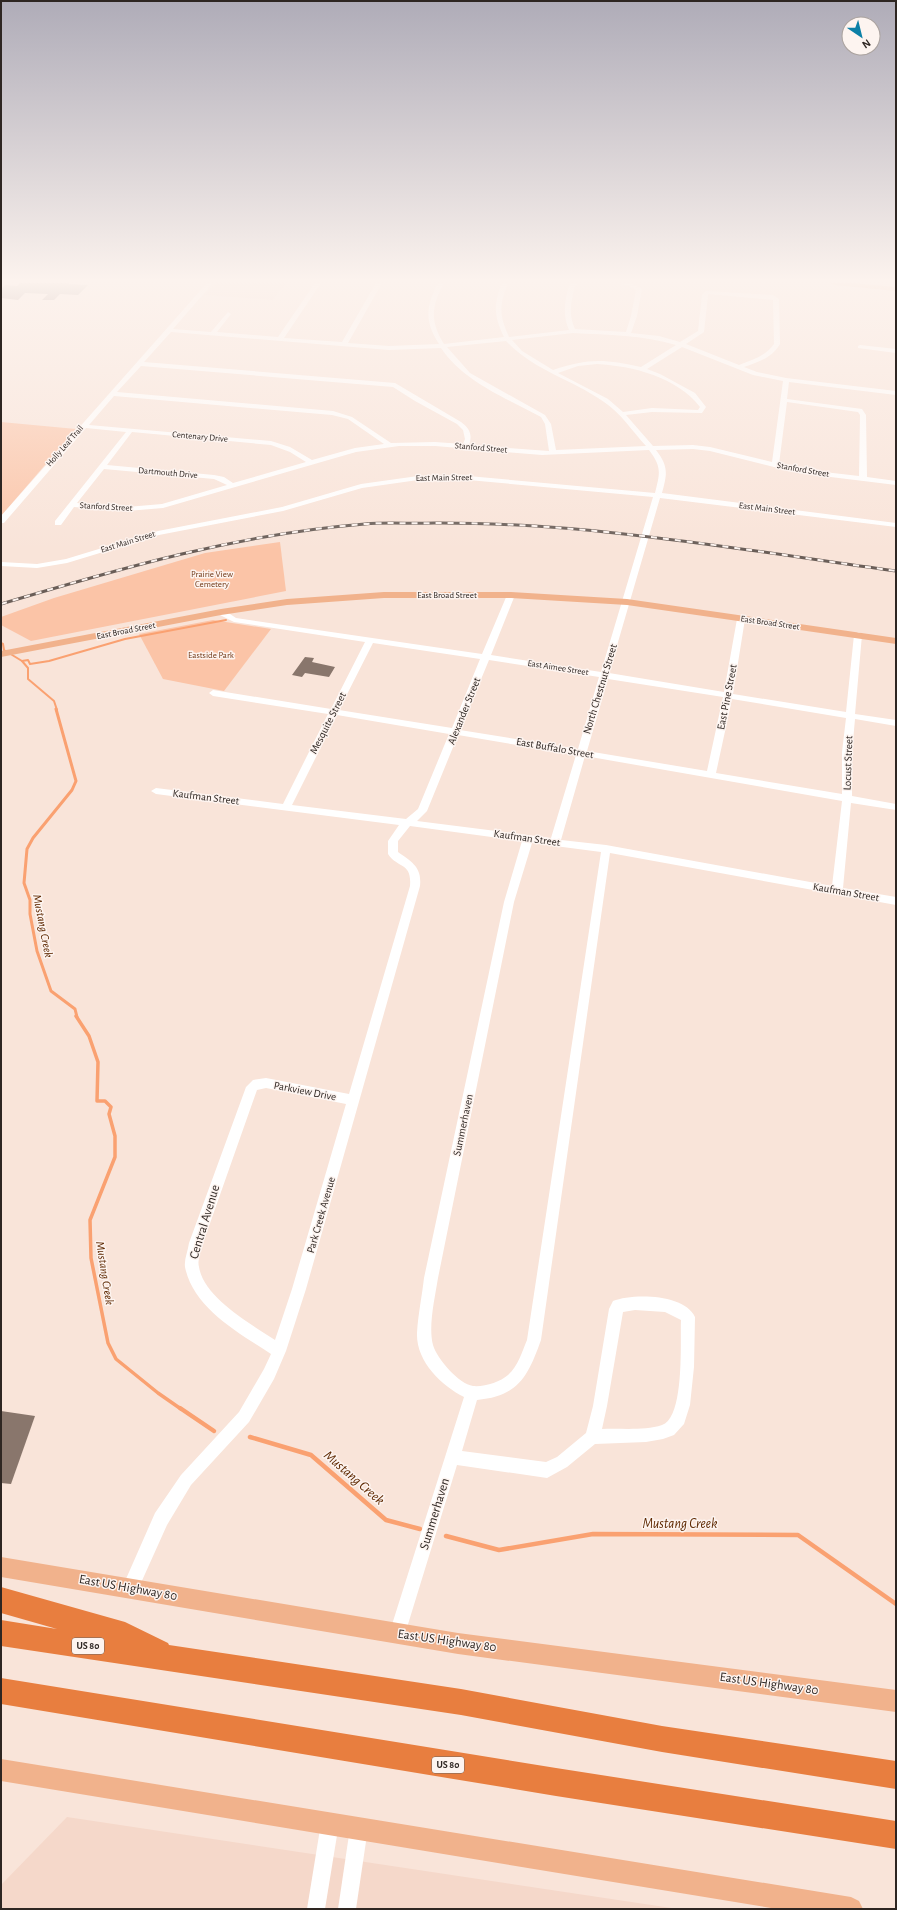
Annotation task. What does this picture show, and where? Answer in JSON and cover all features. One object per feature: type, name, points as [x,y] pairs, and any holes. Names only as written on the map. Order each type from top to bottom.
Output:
[{"type":"highway","points":[[1,1600],[126,1635],[176,1660]]},
{"type":"highway","name":"US 80","points":[[1,1633],[462,1702],[662,1739],[896,1776]]},
{"type":"highway","name":"US 80","points":[[1,1691],[533,1778],[896,1835]]},
{"type":"main road","name":"East Broad Street","points":[[1,654],[221,612],[287,602],[384,595],[511,596],[627,602],[896,641]]},
{"type":"main road","name":"East US Highway 80","points":[[1,1567],[397,1634],[543,1655],[896,1701]]},
{"type":"main road","points":[[1,1770],[330,1822],[552,1861],[850,1909]]},
{"type":"street","name":"Holly Leaf Trail","points":[[1,521],[83,426],[133,372]]},
{"type":"street","points":[[239,372],[395,385],[463,426],[468,434],[465,447]]},
{"type":"street","points":[[466,372],[543,416],[548,424],[553,453]]},
{"type":"street","name":"North Chestnut Street","points":[[553,372],[586,388],[608,401],[651,448],[663,466],[664,474],[555,842]]},
{"type":"street","points":[[621,414],[652,410],[700,412],[702,407],[693,394],[652,372]]},
{"type":"street","points":[[750,372],[786,380],[896,393]]},
{"type":"street","points":[[775,465],[778,459],[786,380]]},
{"type":"street","points":[[113,394],[334,413],[350,418],[388,444]]},
{"type":"street","points":[[783,400],[860,410],[863,415],[863,479]]},
{"type":"street","name":"Centenary Drive","points":[[83,426],[271,443],[290,448],[311,463]]},
{"type":"street","points":[[58,523],[130,431]]},
{"type":"street","name":"Stanford Street","points":[[72,505],[121,509],[147,508],[178,503],[355,450],[388,444],[435,444],[528,453],[679,447],[710,449],[798,471],[896,483]]},
{"type":"street","name":"Dartmouth Drive","points":[[102,467],[214,477],[233,486]]},
{"type":"street","name":"East Main Street","points":[[1,564],[37,566],[68,561],[158,533],[283,509],[361,486],[418,478],[481,478],[657,495],[896,525]]},
{"type":"street","name":"Alexander Street","points":[[410,823],[422,811],[511,596]]},
{"type":"street","name":"East Aimee Street","points":[[221,612],[234,620],[485,657],[896,722]]},
{"type":"street","name":"East Pine Street","points":[[711,774],[728,696],[741,619]]},
{"type":"street","name":"Locust Street","points":[[837,891],[847,799],[850,715],[858,636]]},
{"type":"street","name":"Mesquite Street","points":[[286,807],[370,640]]},
{"type":"street","name":"East Buffalo Street","points":[[213,693],[456,731],[896,807]]},
{"type":"street","name":"Kaufman Street","points":[[156,791],[555,842],[896,901]]},
{"type":"street","name":"Park Creek Avenue","points":[[130,1588],[160,1519],[186,1480],[244,1417],[269,1374],[279,1351],[354,1100],[415,886],[417,876],[414,868],[393,854],[392,849],[393,842],[399,830],[410,823]]},
{"type":"street","name":"Summerhaven","points":[[397,1634],[472,1393],[457,1387],[437,1369],[424,1341],[424,1334],[431,1278],[507,910],[528,838]]},
{"type":"street","points":[[472,1393],[504,1388],[515,1380],[521,1373],[534,1340],[606,850]]},
{"type":"street","name":"Parkview Drive","points":[[257,1084],[266,1083],[354,1100]]},
{"type":"street","name":"Central Avenue","points":[[257,1084],[252,1087],[196,1242],[192,1266],[194,1277],[213,1303],[237,1322],[279,1351]]},
{"type":"street","points":[[453,1457],[531,1469],[547,1470],[562,1462],[592,1437],[615,1435],[639,1436],[664,1432],[672,1428],[680,1416],[684,1390],[688,1317],[684,1312],[664,1306],[636,1303],[618,1306],[616,1309],[605,1378],[592,1437]]},
{"type":"street","points":[[316,1909],[330,1822]]},
{"type":"street","points":[[347,1909],[359,1828]]},
{"type":"shaded area","points":[[67,1817],[678,1909],[1,1909],[1,1885]]},
{"type":"green space","points":[[1,422],[76,429],[1,516]]},
{"type":"green space","name":"Prairie View Cemetery","points":[[280,542],[286,591],[31,641],[1,625],[1,617],[54,598],[205,553]]},
{"type":"green space","name":"Eastside Park","points":[[213,620],[271,629],[224,691],[163,679],[139,634]]},
{"type":"building","points":[[305,657],[314,658],[312,662],[335,667],[329,677],[305,673],[302,677],[292,675]]},
{"type":"building","points":[[1,1411],[35,1416],[11,1484],[1,1483]]},
{"type":"waterway","points":[[22,661],[28,660],[30,664],[49,661],[125,639],[226,620]]},
{"type":"waterway","name":"Mustang Creek","points":[[1,643],[3,644],[4,650],[22,661]]},
{"type":"waterway","name":"Mustang Creek","points":[[22,661],[28,668],[28,679],[54,701],[57,710]]},
{"type":"waterway","name":"Mustang Creek","points":[[56,709],[76,781],[72,790],[33,838],[27,849],[24,883],[30,900],[30,914],[37,951],[51,991],[75,1009],[77,1017]]},
{"type":"waterway","name":"Mustang Creek","points":[[76,1016],[89,1036],[98,1062],[97,1101],[105,1101],[111,1107],[109,1114],[115,1136],[115,1157],[90,1220],[91,1258],[108,1343],[116,1359],[158,1393],[181,1409]]},
{"type":"waterway","name":"Mustang Creek","points":[[180,1408],[214,1431]]},
{"type":"waterway","name":"Mustang Creek","points":[[250,1437],[311,1455],[386,1520],[420,1529]]},
{"type":"waterway","name":"Mustang Creek","points":[[446,1536],[499,1550],[593,1534],[798,1535],[896,1604]]},
{"type":"railway","points":[[1,604],[91,578],[181,554],[226,544],[318,529],[374,523],[492,524],[608,532],[723,546],[896,571]]}]
